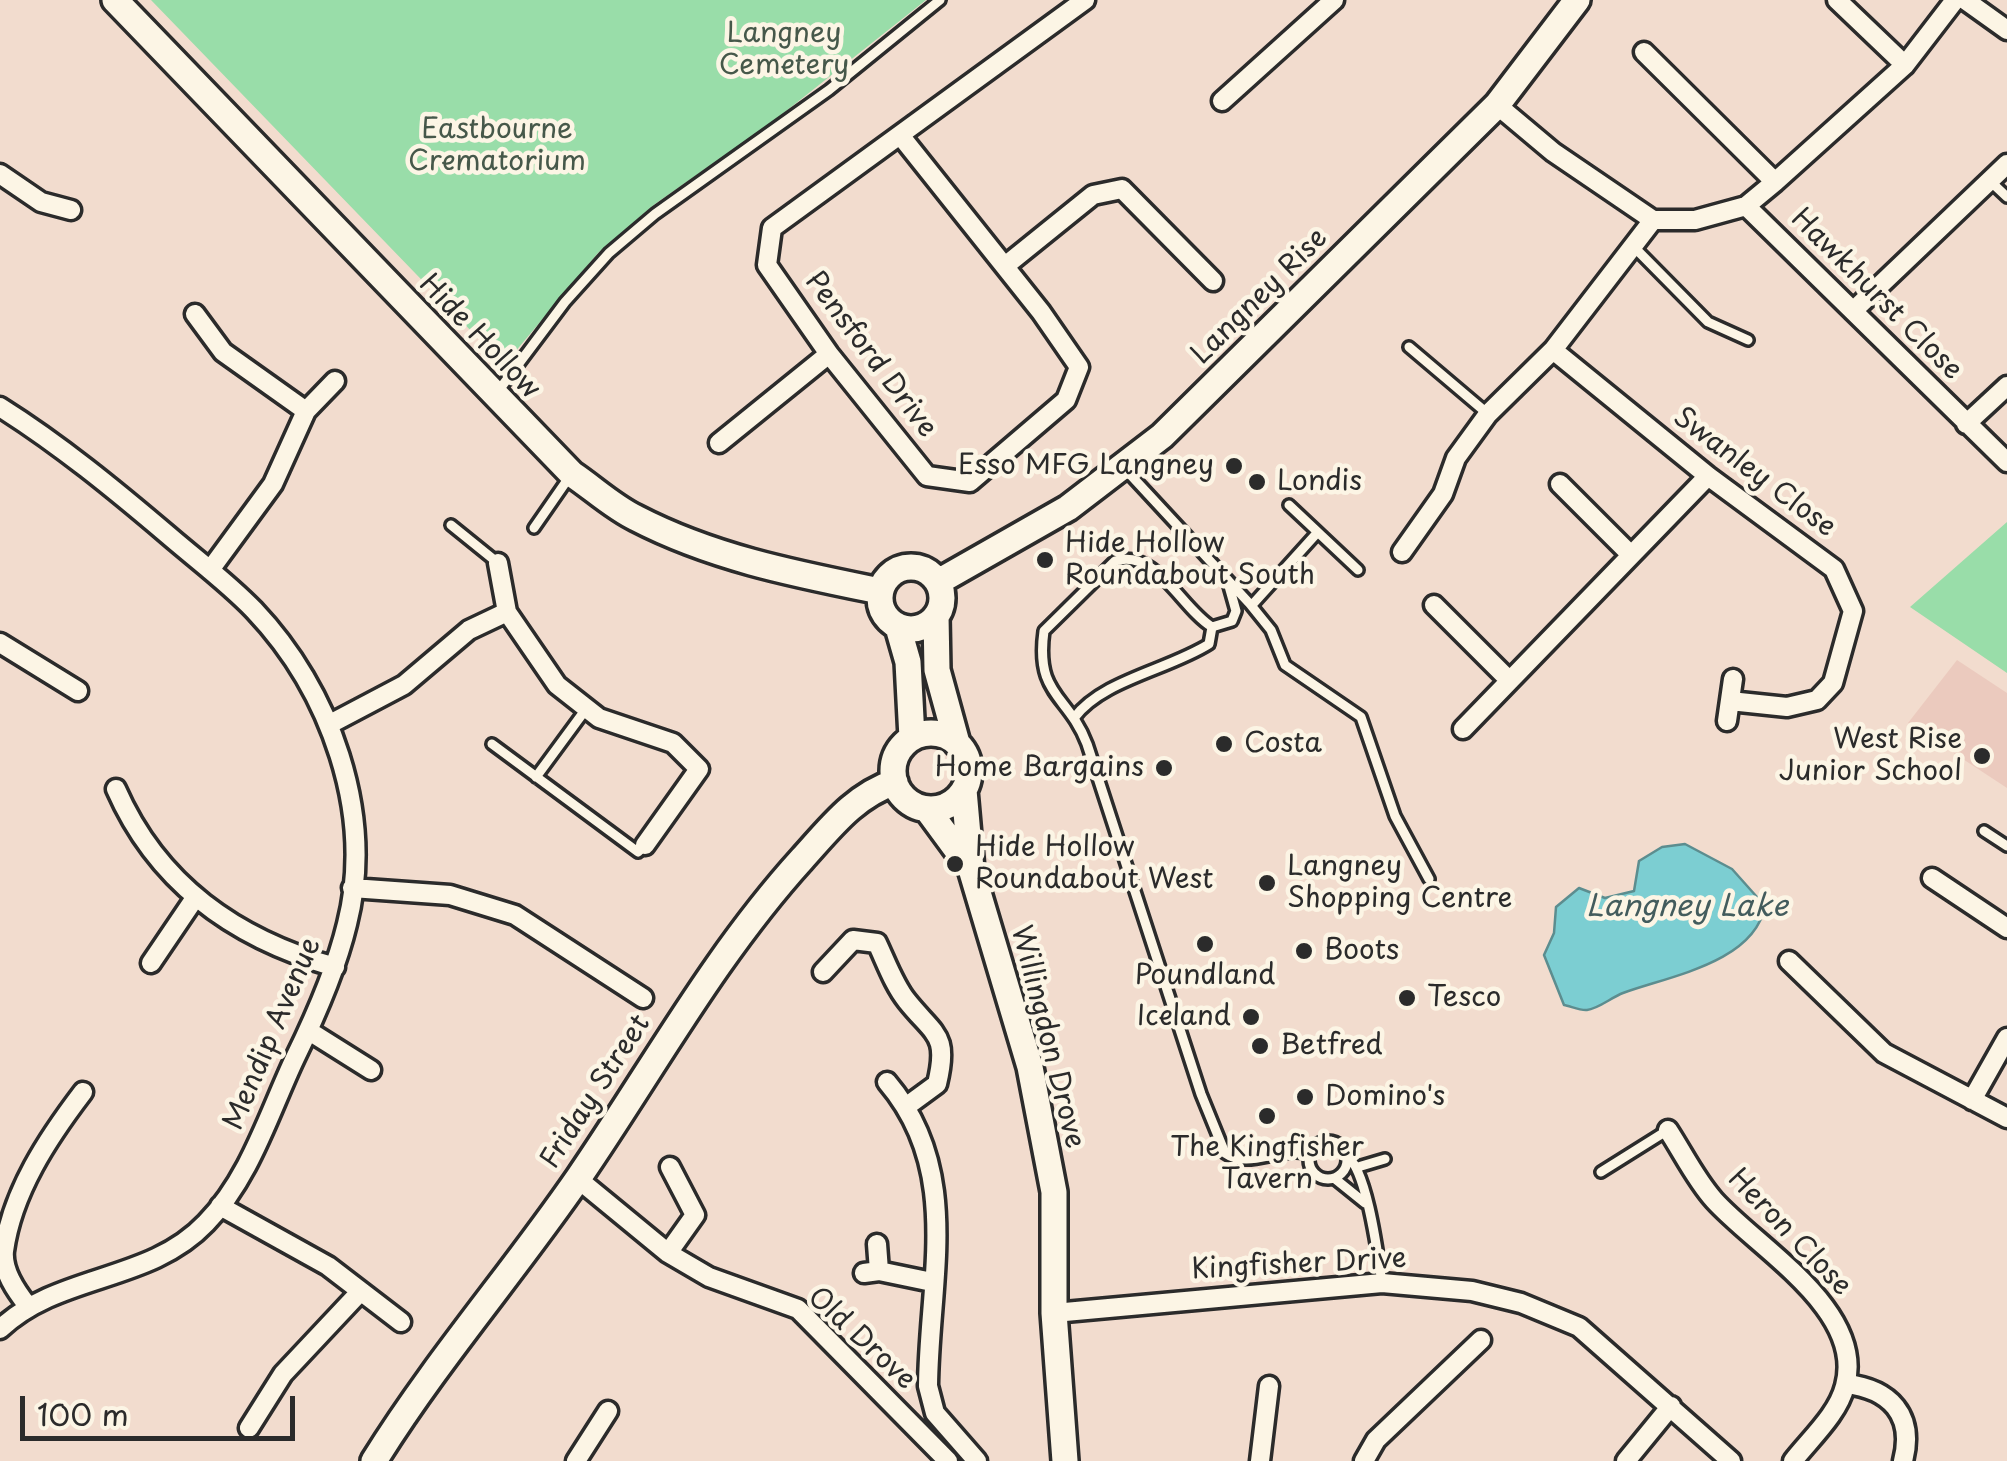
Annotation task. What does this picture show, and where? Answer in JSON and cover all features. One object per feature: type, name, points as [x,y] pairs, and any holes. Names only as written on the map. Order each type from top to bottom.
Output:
[{"type":"main road","name":"Hide Hollow","points":[[114,0],[572,474],[631,516],[694,545],[763,566],[880,591]]},
{"type":"main road","name":"Langney Rise","points":[[938,582],[1068,508],[1162,436],[1497,105],[1577,0]]},
{"type":"main road","points":[[911,566],[931,574],[938,582],[942,599],[936,616],[937,670],[957,743],[968,765],[964,790],[948,805],[927,809],[907,800],[895,782],[894,762],[912,738],[908,662],[898,627],[882,612],[880,591],[891,573],[911,566]]},
{"type":"main road","points":[[898,627],[919,628],[936,616]]},
{"type":"main road","points":[[912,738],[935,733],[957,743]]},
{"type":"main road","name":"Friday Street","points":[[374,1461],[438,1367],[578,1179],[752,914],[846,810],[873,790],[895,782]]},
{"type":"main road","name":"Willingdon Drove","points":[[964,790],[970,869],[1030,1066],[1054,1192],[1054,1312],[1065,1461]]},
{"type":"main road","name":"Willingdon Drove","points":[[927,809],[970,869]]},
{"type":"street","name":"Pensford Drive","points":[[900,135],[1078,366],[1066,400],[970,482],[928,476],[829,354],[768,264],[772,228],[900,135],[1086,0]]},
{"type":"street","points":[[1222,101],[1334,0]]},
{"type":"street","points":[[1837,0],[1905,64]]},
{"type":"street","points":[[1497,105],[1566,162],[1654,220],[1694,220],[1746,206],[1775,182],[1905,64],[1955,0]]},
{"type":"street","points":[[1965,0],[2007,30]]},
{"type":"street","points":[[1644,52],[1775,182]]},
{"type":"street","points":[[1854,311],[2007,164]]},
{"type":"street","points":[[0,174],[41,202],[71,210]]},
{"type":"street","points":[[1004,266],[1094,195],[1122,188],[1213,280]]},
{"type":"street","name":"Hawkhurst Close","points":[[1746,206],[2007,462]]},
{"type":"street","points":[[1402,552],[1443,494],[1456,458],[1488,414],[1553,350],[1654,220]]},
{"type":"street","points":[[195,314],[223,352],[306,411]]},
{"type":"street","name":"Swanley Close","points":[[1553,350],[1708,476],[1834,569],[1853,612],[1833,683],[1817,700],[1787,707],[1730,700]]},
{"type":"street","points":[[720,443],[829,354]]},
{"type":"street","points":[[210,570],[273,484],[306,411],[335,381]]},
{"type":"street","points":[[1966,424],[2007,386]]},
{"type":"street","name":"Mendip Avenue","points":[[0,407],[210,570],[275,635],[306,675],[330,724],[346,781],[354,846],[352,888],[335,966],[255,1147],[220,1206],[168,1253],[145,1265],[72,1286],[28,1306],[0,1329]]},
{"type":"street","points":[[1464,729],[1508,679],[1708,476]]},
{"type":"street","points":[[1560,484],[1631,555]]},
{"type":"street","points":[[498,563],[508,612],[557,685],[586,709],[673,743],[699,769],[645,846]]},
{"type":"street","points":[[1434,606],[1508,679]]},
{"type":"street","points":[[330,724],[404,685],[469,630],[508,612]]},
{"type":"street","points":[[0,644],[78,692]]},
{"type":"street","points":[[1727,722],[1733,678]]},
{"type":"street","points":[[116,789],[149,852],[196,898],[252,936],[335,966]]},
{"type":"street","points":[[1932,878],[2007,928]]},
{"type":"street","points":[[352,888],[450,895],[514,915],[642,998]]},
{"type":"street","points":[[152,963],[196,898]]},
{"type":"street","points":[[822,972],[853,940],[876,944],[905,999],[939,1033],[943,1057],[937,1084],[907,1106]]},
{"type":"street","points":[[1789,962],[1884,1053],[2007,1118]]},
{"type":"street","points":[[308,1031],[371,1070]]},
{"type":"street","points":[[1972,1100],[2007,1038]]},
{"type":"street","points":[[887,1082],[907,1106],[922,1134],[936,1184],[928,1386],[935,1413],[977,1461]]},
{"type":"street","points":[[28,1306],[6,1270],[4,1252],[37,1157],[82,1092]]},
{"type":"street","name":"Heron Close","points":[[1668,1130],[1712,1198],[1808,1286],[1834,1318],[1845,1354],[1846,1384]]},
{"type":"street","points":[[668,1253],[696,1215],[670,1167]]},
{"type":"street","name":"Old Drove","points":[[578,1179],[668,1253],[709,1277],[798,1309],[948,1461]]},
{"type":"street","points":[[220,1206],[328,1266],[401,1322]]},
{"type":"street","points":[[877,1244],[872,1272],[932,1282]]},
{"type":"street","name":"Kingfisher Drive","points":[[1054,1312],[1382,1283],[1472,1291],[1521,1303],[1579,1327],[1731,1461]]},
{"type":"street","points":[[250,1428],[284,1374],[360,1292]]},
{"type":"street","points":[[1364,1461],[1376,1440],[1481,1340]]},
{"type":"street","points":[[1793,1461],[1832,1412],[1846,1384],[1870,1386],[1890,1397],[1904,1418],[1903,1461]]},
{"type":"street","points":[[1260,1461],[1269,1386]]},
{"type":"street","points":[[1626,1461],[1670,1406]]},
{"type":"street","points":[[576,1461],[608,1411]]},
{"type":"lane","points":[[494,396],[565,302],[609,254],[655,214],[828,90],[940,0]]},
{"type":"lane","points":[[1990,181],[2007,197]]},
{"type":"lane","points":[[1636,248],[1708,322],[1748,340]]},
{"type":"lane","points":[[1410,347],[1488,414]]},
{"type":"lane","points":[[1124,467],[1252,605],[1270,630],[1285,665],[1361,717],[1394,816],[1429,879]]},
{"type":"lane","points":[[534,528],[572,474]]},
{"type":"lane","points":[[1289,504],[1358,570]]},
{"type":"lane","points":[[451,525],[498,563]]},
{"type":"lane","points":[[1252,605],[1317,533]]},
{"type":"lane","points":[[1212,627],[1148,564],[1129,557],[1102,570],[1044,631],[1042,650],[1048,687],[1074,718],[1088,744],[1201,1094],[1225,1153],[1240,1160],[1295,1149],[1310,1154]]},
{"type":"lane","points":[[1212,627],[1232,622],[1236,611],[1228,579]]},
{"type":"lane","points":[[1074,718],[1095,696],[1178,664],[1209,644],[1212,627]]},
{"type":"lane","points":[[536,777],[586,709]]},
{"type":"lane","points":[[492,744],[638,852],[645,846]]},
{"type":"lane","points":[[1984,831],[2007,846]]},
{"type":"lane","points":[[1602,1172],[1668,1130]]},
{"type":"lane","points":[[1310,1154],[1328,1141],[1338,1144],[1358,1167],[1365,1181],[1365,1203],[1382,1283]]},
{"type":"lane","points":[[1310,1154],[1310,1166],[1317,1176],[1334,1178],[1365,1203]]},
{"type":"lane","points":[[1334,1178],[1345,1168],[1346,1155]]},
{"type":"lane","points":[[1358,1167],[1386,1159]]},
{"type":"shaded area","name":"West Rise Junior School","points":[[1957,660],[2007,693],[2007,788],[1908,723]]},
{"type":"green space","name":"Eastbourne Crematorium","points":[[151,0],[926,0],[771,123],[655,204],[598,253],[504,365]]},
{"type":"green space","points":[[2007,522],[2007,673],[1910,607]]},
{"type":"water","name":"Langney Lake","points":[[1685,844],[1732,869],[1765,906],[1758,925],[1745,941],[1707,964],[1623,993],[1591,1009],[1564,1005],[1544,955],[1554,933],[1556,907],[1579,888],[1605,898],[1634,891],[1639,861],[1662,847]]},
{"type":"place","name":"Esso MFG Langney","points":[[1234,466]]},
{"type":"place","name":"Londis","points":[[1257,482]]},
{"type":"place","name":"Hide Hollow Roundabout South","points":[[1045,560]]},
{"type":"place","name":"Costa","points":[[1224,744]]},
{"type":"place","name":"West Rise Junior School","points":[[1982,756]]},
{"type":"place","name":"Home Bargains","points":[[1164,768]]},
{"type":"place","name":"Hide Hollow Roundabout West","points":[[955,864]]},
{"type":"place","name":"Langney Shopping Centre","points":[[1267,883]]},
{"type":"place","name":"Poundland","points":[[1205,944]]},
{"type":"place","name":"Boots","points":[[1304,951]]},
{"type":"place","name":"Tesco","points":[[1407,998]]},
{"type":"place","name":"Iceland","points":[[1251,1017]]},
{"type":"place","name":"Betfred","points":[[1260,1046]]},
{"type":"place","name":"Domino's","points":[[1305,1097]]},
{"type":"place","name":"The Kingfisher Tavern","points":[[1267,1116]]},
{"type":"park label","name":"Langney Cemetery","points":[[784,50]]}]
